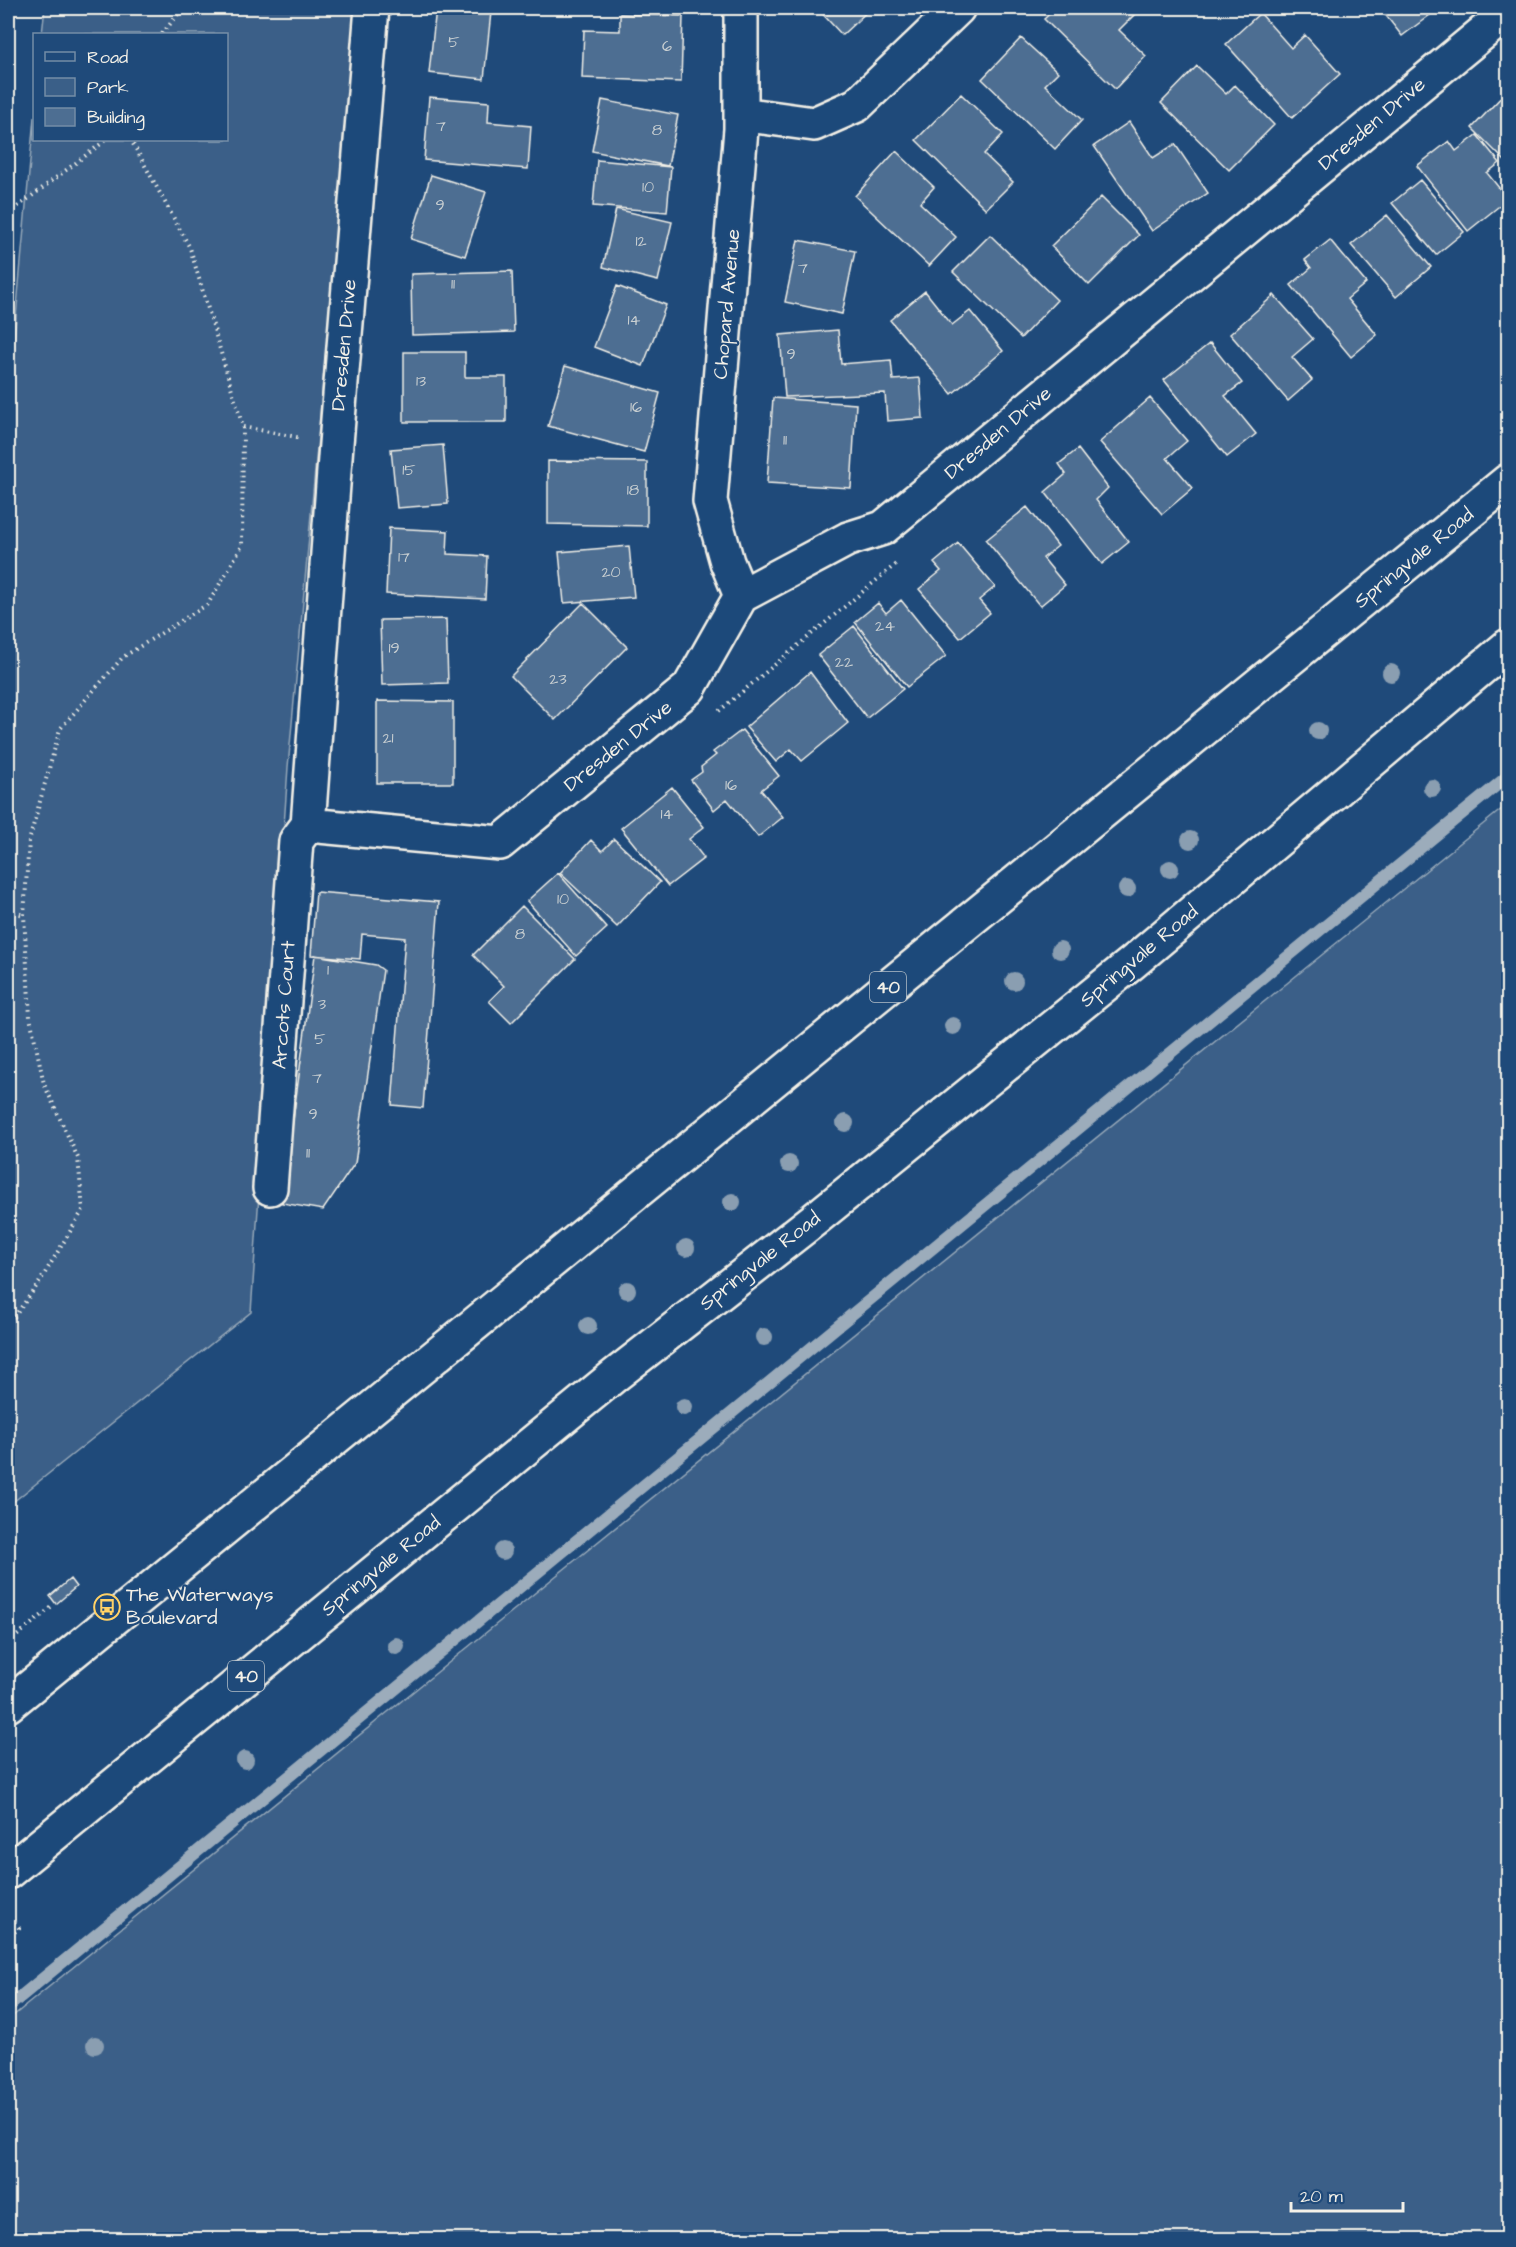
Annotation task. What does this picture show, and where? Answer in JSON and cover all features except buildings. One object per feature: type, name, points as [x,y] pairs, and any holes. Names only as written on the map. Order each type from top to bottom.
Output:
[{"type":"main road","name":"Dresden Drive","points":[[372,8],[336,444],[308,825],[500,843],[689,688],[741,596],[848,539],[883,528],[1509,12]]},
{"type":"main road","name":"Chopard Avenue","points":[[741,8],[741,114],[710,501],[727,562],[741,596]]},
{"type":"main road","points":[[741,114],[814,124],[856,105],[958,8]]},
{"type":"main road","name":"Springvale Road","points":[[8,1705],[1509,481]]},
{"type":"main road","name":"Springvale Road","points":[[8,1872],[614,1376],[815,1219],[1132,963],[1509,646]]},
{"type":"main road","name":"Arcots Court","points":[[270,1188],[296,841],[308,825]]},
{"type":"path","points":[[163,33],[183,8]]},
{"type":"path","points":[[8,214],[105,141]]},
{"type":"path","points":[[8,1318],[14,1317],[39,1283],[83,1210],[78,1158],[44,1084],[30,1017],[24,915],[29,841],[60,729],[123,657],[208,604],[242,546],[243,428],[190,248],[133,141]]},
{"type":"path","points":[[243,428],[336,444]]},
{"type":"path","points":[[8,911],[24,915]]},
{"type":"path","points":[[8,1643],[52,1607]]},
{"type":"path","points":[[8,1912],[19,1928],[8,1938]]},
{"type":"green space","points":[[45,8],[357,8],[288,767],[251,1312],[8,1506],[8,407],[33,128],[33,141],[228,141],[228,33],[42,33]]},
{"type":"green space","points":[[1508,804],[1508,2239],[8,2239],[8,2020]]},
{"type":"waterway","points":[[8,2007],[1508,776]]},
{"type":"place","name":"The Waterways Boulevard","points":[[107,1607]]}]
